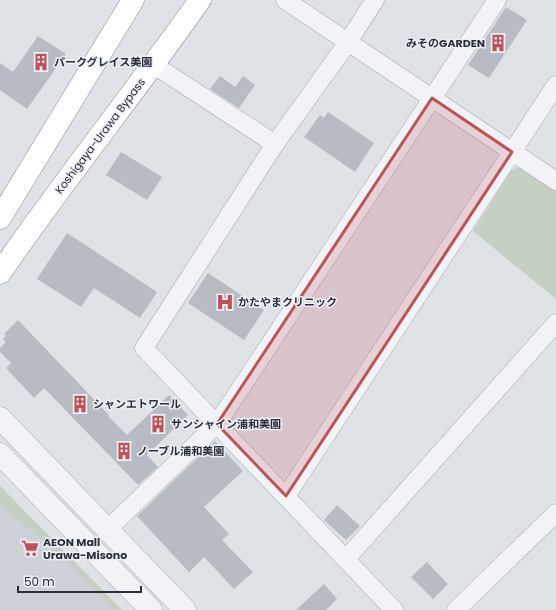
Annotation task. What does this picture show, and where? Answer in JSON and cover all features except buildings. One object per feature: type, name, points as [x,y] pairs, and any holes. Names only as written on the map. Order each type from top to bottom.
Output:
[{"type":"highway","points":[[0,218],[133,0]]},
{"type":"highway","name":"Koshigaya-Urawa Bypass","points":[[0,273],[71,174],[154,65],[200,0]]},
{"type":"street","points":[[285,0],[556,181]]},
{"type":"street","points":[[375,0],[348,42],[275,144],[144,348],[394,610]]},
{"type":"street","points":[[108,530],[217,424],[497,0]]},
{"type":"street","points":[[154,65],[275,144]]},
{"type":"street","points":[[286,496],[556,85]]},
{"type":"street","points":[[346,559],[556,323]]},
{"type":"street","points":[[0,418],[185,610]]},
{"type":"street","points":[[0,454],[151,610]]},
{"type":"street","points":[[456,610],[556,513]]},
{"type":"highlighted area","points":[[432,98],[512,152],[286,496],[217,424]]},
{"type":"shaded area","name":"AEON Mall Urawa-Misono","points":[[0,486],[122,610],[0,610]]},
{"type":"green space","points":[[521,167],[556,192],[556,299],[473,231],[511,170]]},
{"type":"green space","points":[[0,486],[122,610],[114,610],[66,561],[0,504]]},
{"type":"place","name":"みそのGARDEN","points":[[498,43]]},
{"type":"place","name":"パークグレイス美園","points":[[41,62]]},
{"type":"place","name":"かたやまクリニック","points":[[225,302]]},
{"type":"place","name":"シャンエトワール","points":[[80,404]]},
{"type":"place","name":"サンシャイン浦和美園","points":[[158,424]]},
{"type":"place","name":"ノーブル浦和美園","points":[[124,451]]},
{"type":"place","name":"AEON Mall Urawa-Misono","points":[[30,548]]}]
